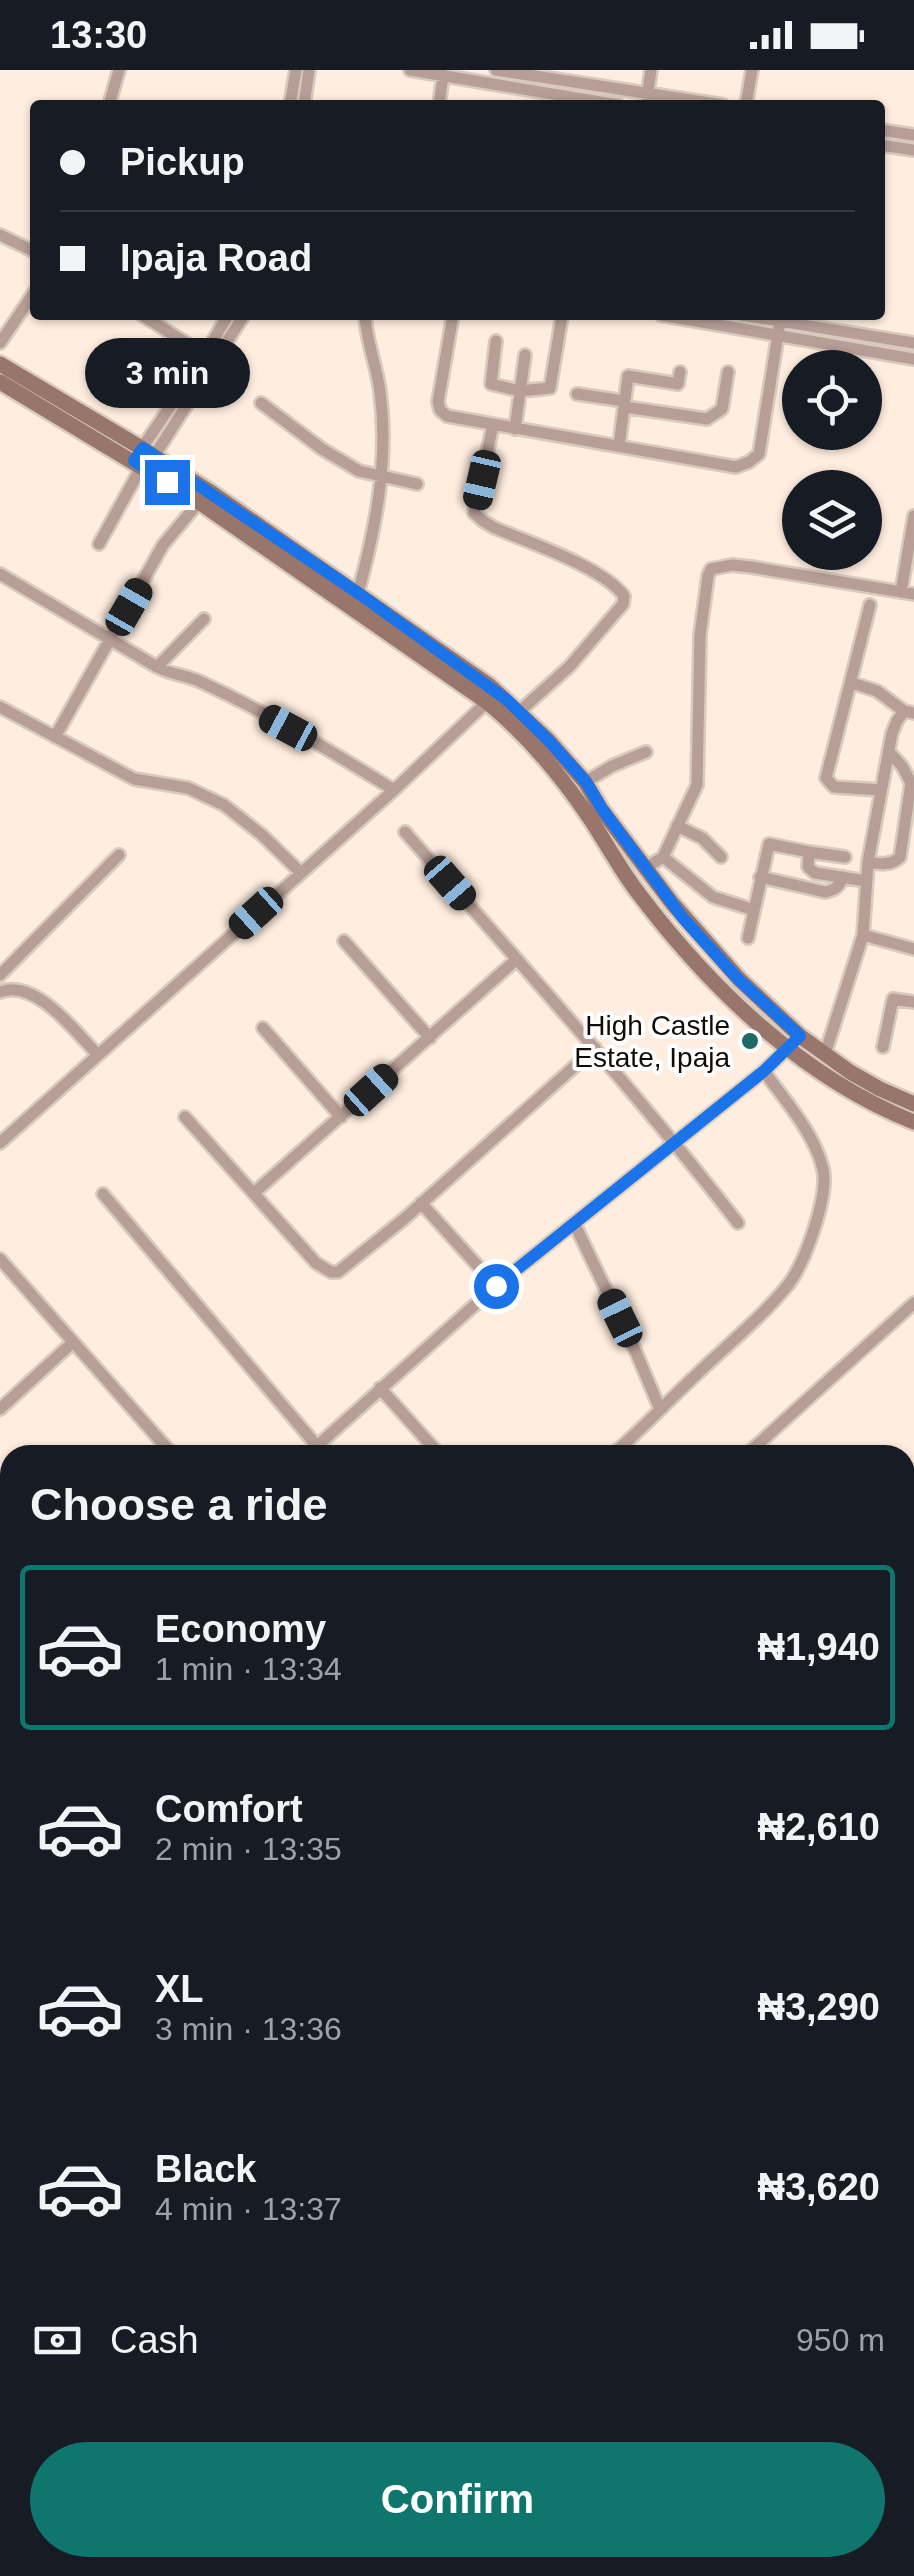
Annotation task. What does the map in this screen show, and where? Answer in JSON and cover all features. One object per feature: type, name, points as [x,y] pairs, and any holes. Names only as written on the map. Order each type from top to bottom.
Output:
[{"type":"main road","points":[[0,364],[144,460],[358,593],[490,686],[520,711],[586,782],[672,904],[816,1069],[914,1122]]},
{"type":"main road","points":[[0,382],[144,460],[487,702],[556,771],[637,892],[726,992],[794,1042],[825,1054],[880,1089],[914,1104]]},
{"type":"street","points":[[110,100],[119,70]]},
{"type":"street","points":[[291,100],[296,70]]},
{"type":"street","points":[[305,100],[310,70]]},
{"type":"street","points":[[410,70],[589,100]]},
{"type":"street","points":[[496,70],[570,76],[646,99],[651,70]]},
{"type":"street","points":[[747,100],[752,70]]},
{"type":"street","points":[[439,100],[443,75]]},
{"type":"street","points":[[885,131],[914,135]]},
{"type":"street","points":[[885,146],[914,150]]},
{"type":"street","points":[[0,252],[4,238],[30,250]]},
{"type":"street","points":[[0,344],[30,299]]},
{"type":"street","points":[[150,320],[205,355]]},
{"type":"street","points":[[99,544],[225,320]]},
{"type":"street","points":[[144,460],[241,320]]},
{"type":"street","points":[[358,593],[372,543],[383,432],[380,388],[366,320]]},
{"type":"street","points":[[452,320],[438,402],[447,416],[736,466],[759,454],[780,322]]},
{"type":"street","points":[[496,341],[491,384],[520,391],[550,388],[561,320]]},
{"type":"street","points":[[689,320],[914,359]]},
{"type":"street","points":[[769,320],[914,343]]},
{"type":"street","points":[[515,429],[525,356]]},
{"type":"street","points":[[619,446],[628,376],[678,384],[680,372]]},
{"type":"street","points":[[578,394],[707,420],[722,409],[728,372]]},
{"type":"street","points":[[261,403],[322,449],[360,471],[417,484]]},
{"type":"street","points":[[494,426],[474,513],[482,522],[587,568],[624,596],[623,604],[570,666],[520,711]]},
{"type":"street","points":[[54,737],[163,545],[199,502]]},
{"type":"street","points":[[646,868],[663,857],[697,786],[700,635],[711,569],[751,567],[908,593],[914,516]]},
{"type":"street","points":[[0,574],[173,676],[200,682],[318,743],[394,790]]},
{"type":"street","points":[[870,605],[826,778],[834,787],[881,790]]},
{"type":"street","points":[[157,667],[204,619]]},
{"type":"street","points":[[825,1054],[863,935],[868,862],[896,720],[909,712],[877,691],[852,684]]},
{"type":"street","points":[[0,1143],[487,702]]},
{"type":"street","points":[[0,707],[134,779],[188,788],[224,805],[300,872]]},
{"type":"street","points":[[586,782],[646,752]]},
{"type":"street","points":[[868,862],[885,864],[900,857],[911,784],[890,752]]},
{"type":"street","points":[[677,826],[702,838],[721,858]]},
{"type":"street","points":[[405,832],[595,1048],[738,1223]]},
{"type":"street","points":[[748,938],[769,844],[845,857]]},
{"type":"street","points":[[810,852],[808,868],[815,873],[866,880]]},
{"type":"street","points":[[0,975],[119,854]]},
{"type":"street","points":[[663,857],[713,897],[754,910]]},
{"type":"street","points":[[760,877],[825,892],[840,885],[843,877]]},
{"type":"street","points":[[863,935],[914,949]]},
{"type":"street","points":[[344,941],[430,1038]]},
{"type":"street","points":[[254,1193],[517,960]]},
{"type":"street","points":[[0,992],[9,988],[38,997],[97,1054]]},
{"type":"street","points":[[882,1048],[893,998],[914,1002]]},
{"type":"street","points":[[262,1028],[341,1116]]},
{"type":"street","points":[[317,1445],[496,1286],[764,1071],[794,1042]]},
{"type":"street","points":[[185,1117],[316,1263],[341,1271],[595,1048]]},
{"type":"street","points":[[624,1445],[789,1284],[804,1258],[813,1233],[823,1171],[809,1135],[764,1071]]},
{"type":"street","points":[[103,1194],[308,1445]]},
{"type":"street","points":[[421,1203],[496,1286]]},
{"type":"street","points":[[574,1225],[660,1408]]},
{"type":"street","points":[[0,1259],[163,1445]]},
{"type":"street","points":[[757,1445],[914,1304]]},
{"type":"street","points":[[0,1409],[72,1342]]},
{"type":"street","points":[[380,1388],[431,1445]]},
{"type":"place","name":"High Castle Estate, Ipaja","points":[[750,1041]]},
{"type":"route","points":[[167,482],[134,461],[143,448],[358,593],[507,700],[586,782],[683,918],[738,979],[800,1036],[764,1071],[496,1286]]}]
